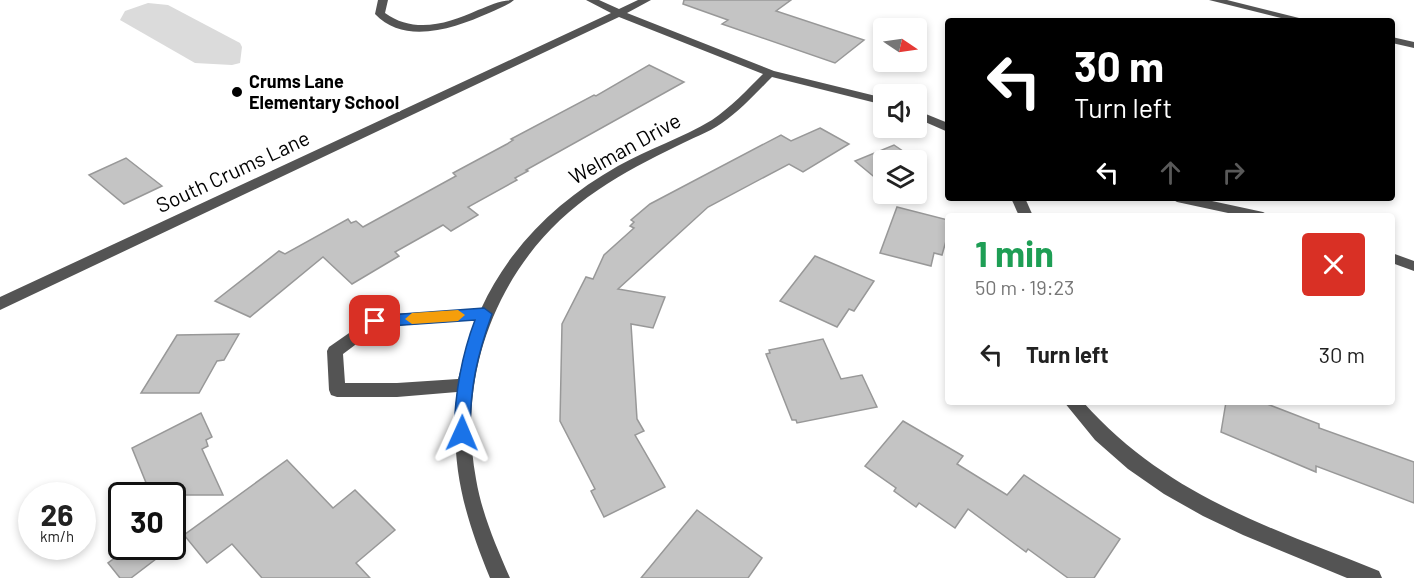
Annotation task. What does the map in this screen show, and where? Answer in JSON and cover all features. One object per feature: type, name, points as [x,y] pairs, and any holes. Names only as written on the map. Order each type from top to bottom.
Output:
[{"type":"street","points":[[383,0],[380,14],[387,22],[413,28],[452,24],[509,0]]},
{"type":"street","points":[[591,0],[649,27],[770,73],[873,99]]},
{"type":"street","name":"South Crums Lane","points":[[0,304],[121,245],[646,0]]},
{"type":"street","points":[[1214,0],[1293,18]]},
{"type":"street","points":[[1395,41],[1414,45]]},
{"type":"street","name":"Welman Drive","points":[[500,578],[474,513],[462,450],[465,385],[470,354],[484,314],[511,267],[538,233],[569,204],[608,177],[723,117],[770,73]]},
{"type":"street","points":[[927,118],[945,127]]},
{"type":"street","points":[[1191,201],[1249,213]]},
{"type":"street","points":[[1395,259],[1414,266]]},
{"type":"street","points":[[465,385],[397,390],[337,390],[335,351],[375,321],[484,314]]},
{"type":"street","points":[[1076,405],[1121,452],[1174,490],[1235,524],[1372,578]]},
{"type":"shaded area","points":[[148,3],[168,5],[240,43],[242,47],[240,63],[232,65],[195,63],[120,20],[125,11]]},
{"type":"building","points":[[684,0],[791,0],[776,11],[864,40],[835,63],[722,24],[728,20],[683,4]]},
{"type":"building","points":[[649,65],[684,82],[526,170],[528,171],[515,178],[517,180],[468,207],[478,215],[451,231],[443,225],[395,252],[399,256],[352,284],[323,257],[250,317],[215,301],[279,251],[285,254],[348,219],[351,223],[356,221],[363,227],[456,176],[453,173],[507,144],[513,140],[511,139],[596,96]]},
{"type":"building","points":[[820,128],[849,144],[803,172],[789,164],[708,207],[618,289],[665,297],[653,328],[631,324],[637,419],[644,431],[635,435],[665,487],[604,517],[591,491],[595,489],[560,421],[562,324],[586,277],[593,279],[604,255],[634,228],[630,226],[634,222],[631,220],[650,204],[781,135],[791,141]]},
{"type":"building","points":[[894,145],[901,150],[882,150]]},
{"type":"building","points":[[873,154],[873,176],[855,161]]},
{"type":"building","points":[[126,158],[162,186],[124,204],[89,175]]},
{"type":"building","points":[[897,207],[945,219],[945,244],[942,255],[934,253],[931,266],[880,253]]},
{"type":"building","points":[[815,256],[874,281],[854,311],[849,309],[837,327],[780,301]]},
{"type":"building","points":[[239,334],[224,360],[217,361],[199,393],[141,393],[177,335]]},
{"type":"building","points":[[823,339],[841,379],[862,375],[877,407],[797,423],[796,420],[792,420],[766,354],[770,353],[769,350]]},
{"type":"building","points":[[1226,405],[1270,405],[1319,424],[1319,428],[1414,462],[1414,503],[1316,466],[1316,472],[1221,432]]},
{"type":"building","points":[[201,413],[212,437],[206,440],[208,446],[202,449],[223,495],[186,495],[186,482],[146,482],[132,448]]},
{"type":"building","points":[[903,421],[963,456],[957,464],[1007,495],[1024,475],[1120,539],[1094,578],[1068,578],[1028,549],[1026,552],[968,509],[955,528],[919,503],[916,507],[894,491],[896,488],[865,466]]},
{"type":"building","points":[[287,460],[333,508],[355,490],[395,530],[356,563],[370,578],[262,578],[232,544],[207,563],[186,537],[186,534]]},
{"type":"building","points":[[697,510],[762,558],[748,578],[641,578]]},
{"type":"building","points":[[112,560],[155,560],[131,578],[120,578],[108,563]]},
{"type":"slow traffic","points":[[412,319],[458,315]]},
{"type":"place","name":"Crums Lane Elementary School","points":[[237,92]]},
{"type":"route","points":[[375,321],[484,314],[470,354],[462,399],[462,433]]}]
